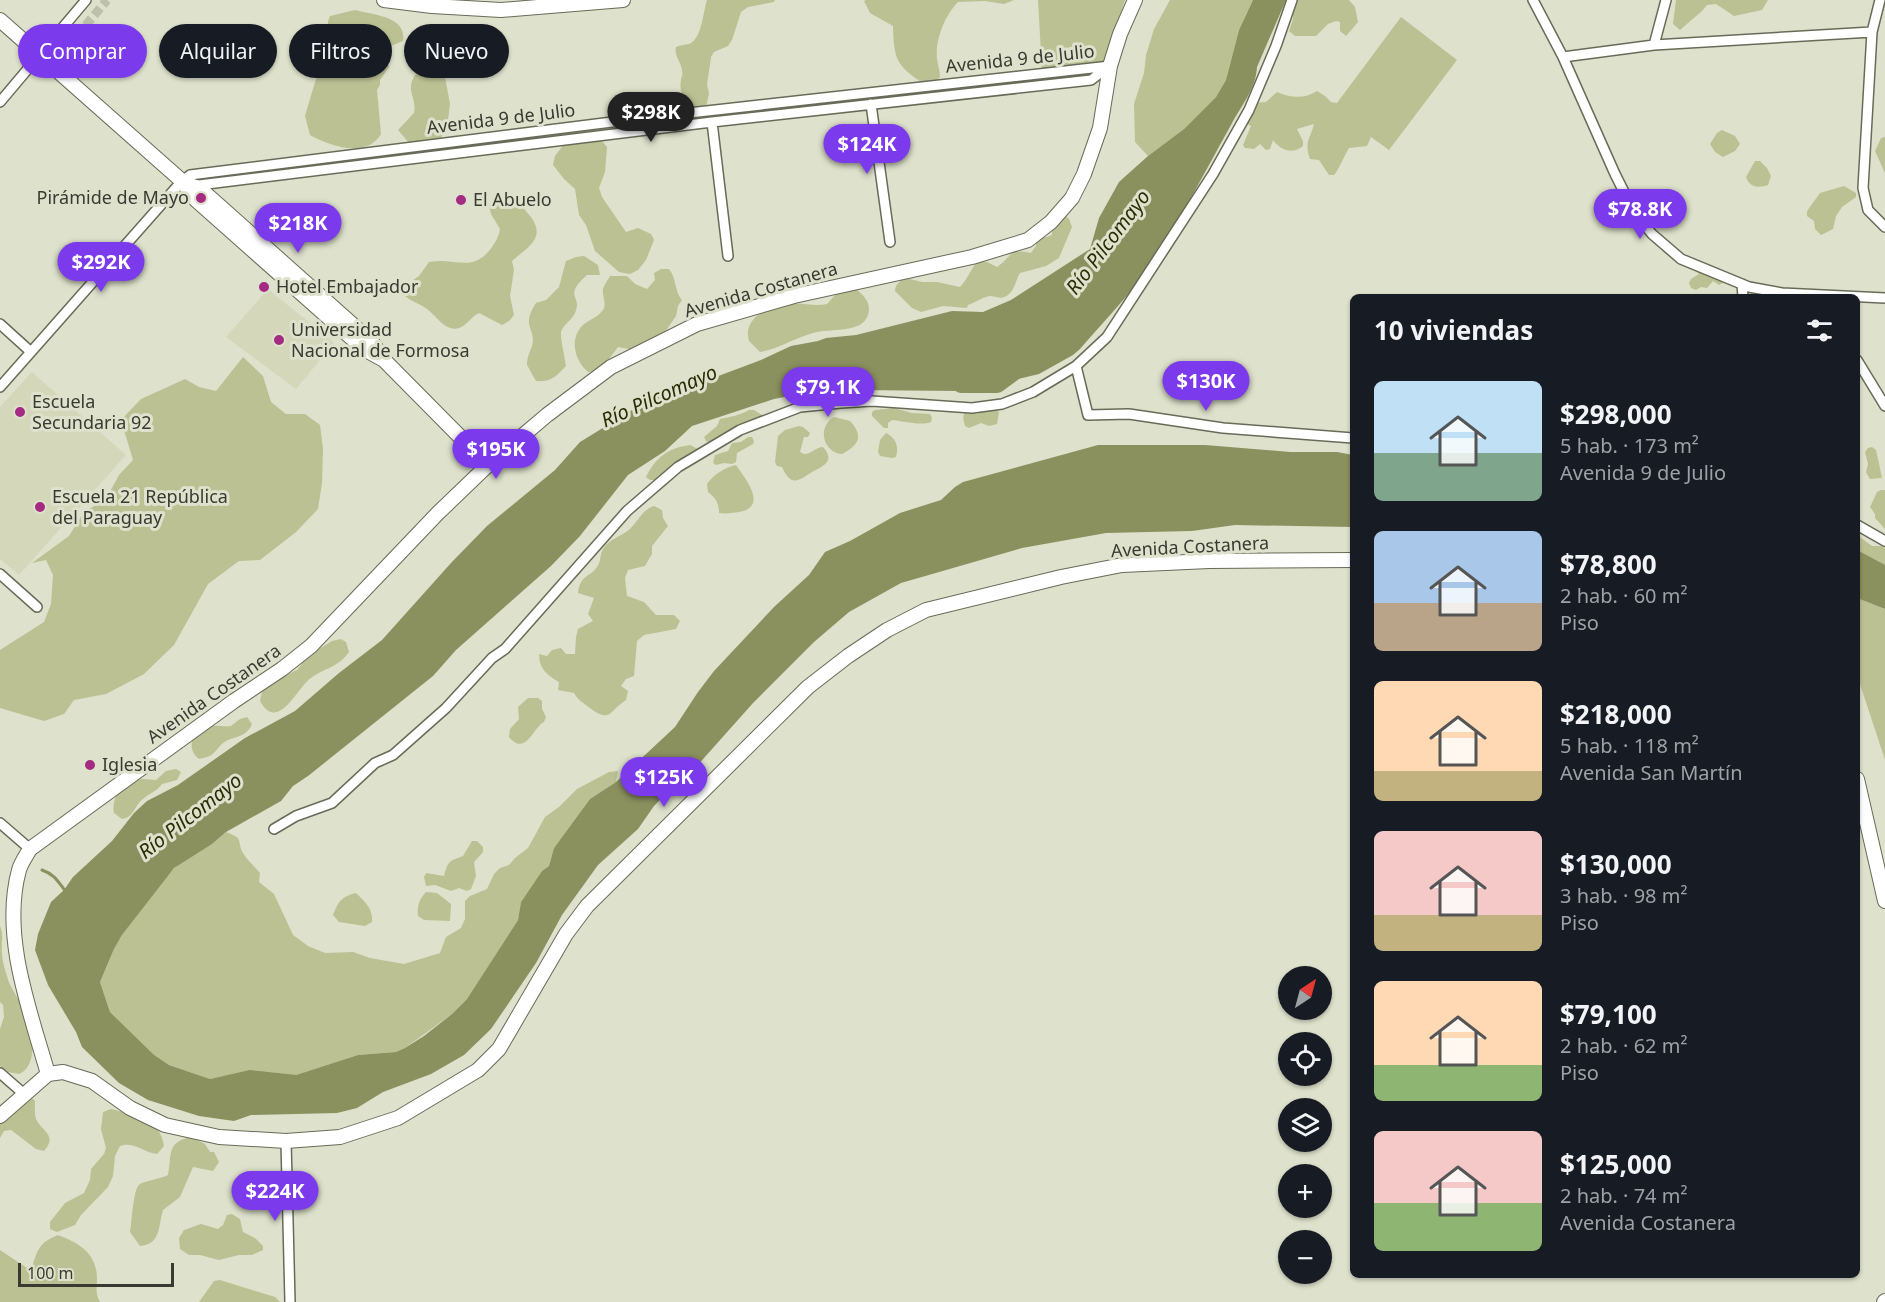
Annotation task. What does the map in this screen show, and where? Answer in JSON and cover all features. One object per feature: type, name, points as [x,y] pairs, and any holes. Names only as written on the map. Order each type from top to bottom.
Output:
[{"type":"street","points":[[67,24],[86,0]]},
{"type":"street","points":[[384,0],[432,6],[501,10],[623,0]]},
{"type":"street","name":"Avenida Costanera","points":[[30,849],[311,646],[438,513],[488,465],[547,415],[611,367],[698,324],[794,296],[972,256],[1028,240],[1051,222],[1072,198],[1084,174],[1100,128],[1110,66],[1120,34],[1135,0]]},
{"type":"street","points":[[274,829],[296,816],[332,803],[375,763],[393,755],[446,708],[492,658],[505,648],[627,511],[678,467],[740,430],[800,407],[872,401],[972,408],[1002,404],[1033,392],[1076,366],[1107,336],[1213,174],[1249,110],[1276,46],[1292,0]]},
{"type":"street","points":[[1533,0],[1563,57],[1614,174],[1634,212],[1652,234],[1681,259],[1742,284],[1794,294]]},
{"type":"street","points":[[1654,45],[1666,0]]},
{"type":"street","points":[[1880,0],[1872,32],[1863,188],[1868,210],[1885,227]]},
{"type":"street","points":[[0,20],[18,36]]},
{"type":"street","points":[[1563,57],[1654,45],[1872,32]]},
{"type":"street","name":"Avenida 9 de Julio","points":[[182,181],[190,175],[455,141],[1110,66]]},
{"type":"street","name":"Avenida 9 de Julio","points":[[182,181],[199,185],[712,122],[1091,80],[1110,66]]},
{"type":"street","points":[[0,102],[21,78]]},
{"type":"street","points":[[66,78],[182,181],[205,193],[372,342],[384,360],[488,465]]},
{"type":"street","points":[[787,102],[789,113]]},
{"type":"street","points":[[871,104],[890,242]]},
{"type":"street","points":[[712,122],[728,256]]},
{"type":"street","points":[[455,141],[456,153]]},
{"type":"street","points":[[0,387],[182,181]]},
{"type":"street","points":[[1742,284],[1743,294]]},
{"type":"street","points":[[1860,297],[1885,298]]},
{"type":"street","points":[[0,324],[32,352]]},
{"type":"street","points":[[1860,365],[1885,406]]},
{"type":"street","points":[[1076,366],[1088,415],[1129,414],[1223,428],[1350,438]]},
{"type":"street","points":[[1860,527],[1885,542]]},
{"type":"street","name":"Avenida Costanera","points":[[48,1074],[63,1072],[92,1082],[130,1108],[165,1125],[219,1137],[286,1141],[340,1137],[398,1118],[478,1070],[499,1049],[566,934],[587,906],[808,687],[887,630],[926,610],[1061,577],[1122,566],[1209,561],[1350,561]]},
{"type":"street","points":[[0,574],[37,607]]},
{"type":"street","points":[[1860,792],[1885,901]]},
{"type":"street","points":[[0,823],[30,849],[19,869],[14,906],[15,950],[48,1074],[0,1116]]},
{"type":"street","points":[[0,1073],[24,1094]]},
{"type":"street","points":[[286,1141],[291,1302]]},
{"type":"shaded area","points":[[707,0],[775,0],[748,7],[741,12],[728,46],[714,52],[711,57],[706,108],[700,111],[687,102],[682,95],[680,86],[682,70],[676,47],[689,44],[697,37]]},
{"type":"shaded area","points":[[1014,0],[1004,4],[985,1],[958,2],[949,14],[939,36],[937,59],[940,77],[934,83],[924,84],[907,72],[898,61],[894,47],[893,26],[870,13],[864,1]]},
{"type":"shaded area","points":[[1038,0],[1125,0],[1105,62],[1042,71]]},
{"type":"shaded area","points":[[1170,0],[1253,0],[1239,30],[1226,80],[1216,97],[1184,129],[1148,156],[1135,142],[1134,104],[1154,29]]},
{"type":"shaded area","points":[[1297,0],[1349,0],[1355,7],[1358,22],[1346,36],[1340,31],[1340,22],[1336,21],[1328,24],[1316,36],[1295,36],[1289,31],[1293,19],[1292,7]]},
{"type":"shaded area","points":[[1676,0],[1768,0],[1762,10],[1734,16],[1716,4],[1707,5],[1680,30],[1673,24]]},
{"type":"shaded area","points":[[355,10],[379,15],[400,26],[403,41],[392,46],[392,24],[328,24],[330,16]]},
{"type":"shaded area","points":[[1401,17],[1457,60],[1389,150],[1371,137],[1367,146],[1349,148],[1334,175],[1329,175],[1319,160],[1310,159],[1308,153],[1308,144],[1314,124],[1297,129],[1303,141],[1303,146],[1299,149],[1291,151],[1283,149],[1273,140],[1270,149],[1266,150],[1260,144],[1254,149],[1245,148],[1243,145],[1251,126],[1244,122],[1253,103],[1266,102],[1277,92],[1297,97],[1317,91],[1331,102],[1337,103]]},
{"type":"shaded area","points":[[317,78],[381,78],[377,90],[381,134],[374,142],[357,148],[347,148],[327,143],[310,135],[305,116]]},
{"type":"shaded area","points":[[414,78],[445,78],[450,104],[448,120],[441,138],[410,144],[398,130],[414,113],[411,85]]},
{"type":"shaded area","points":[[1722,130],[1735,136],[1740,144],[1735,151],[1723,157],[1715,152],[1710,144],[1717,133]]},
{"type":"shaded area","points":[[598,136],[607,147],[605,172],[599,188],[602,197],[626,232],[638,228],[651,234],[654,240],[646,260],[638,270],[630,274],[619,272],[595,251],[586,225],[579,215],[575,189],[553,165],[555,156],[564,144]]},
{"type":"shaded area","points":[[1885,137],[1885,173],[1875,151],[1881,138]]},
{"type":"shaded area","points":[[1755,161],[1760,161],[1767,168],[1771,176],[1768,185],[1755,186],[1748,181],[1746,177]]},
{"type":"shaded area","points":[[1844,186],[1856,193],[1856,197],[1842,207],[1836,216],[1833,229],[1821,235],[1815,229],[1814,221],[1807,216],[1807,211],[1820,193]]},
{"type":"shaded area","points":[[494,199],[520,200],[533,220],[537,233],[528,248],[512,261],[514,270],[510,296],[514,315],[502,325],[479,313],[462,327],[450,328],[427,309],[403,294],[404,286],[419,276],[429,262],[464,263],[478,260],[485,255],[496,241],[500,229],[491,214],[489,205]]},
{"type":"shaded area","points":[[1064,214],[1072,227],[1059,258],[1046,266],[1020,273],[1013,289],[1005,297],[985,297],[968,305],[967,308],[943,306],[921,312],[912,308],[895,291],[898,283],[906,278],[960,287],[977,262],[987,262],[997,267],[1014,252],[1031,253],[1036,246],[1036,241],[1052,235],[1052,228]]},
{"type":"shaded area","points":[[584,256],[598,265],[600,275],[587,275],[574,292],[577,307],[561,332],[566,366],[553,378],[536,381],[527,365],[533,340],[529,323],[531,311],[536,303],[546,300],[559,287],[566,261]]},
{"type":"shaded area","points":[[1691,259],[1700,261],[1724,281],[1723,283],[1719,285],[1713,281],[1707,288],[1701,287],[1696,290],[1691,288],[1689,283],[1691,279],[1699,274],[1693,268]]},
{"type":"shaded area","points":[[661,269],[669,269],[682,300],[676,316],[661,338],[634,350],[618,347],[602,366],[588,372],[577,356],[576,338],[582,326],[602,311],[603,289],[610,276],[627,276],[635,284],[647,289],[655,280],[654,273]]},
{"type":"shaded area","points":[[854,287],[866,299],[869,306],[865,321],[859,325],[813,333],[760,352],[749,341],[750,325],[759,314],[766,310],[789,304],[827,304],[838,292]]},
{"type":"shaded area","name":"Universidad Nacional de Formosa","points":[[268,289],[334,343],[296,389],[226,337]]},
{"type":"shaded area","points":[[243,357],[263,376],[271,402],[286,414],[305,414],[320,425],[323,449],[322,483],[318,509],[296,532],[260,560],[239,561],[208,584],[174,645],[144,674],[106,694],[74,700],[64,714],[44,721],[0,708],[0,650],[44,622],[51,604],[53,575],[46,560],[32,563],[69,536],[84,512],[106,499],[119,475],[133,460],[121,420],[141,399],[185,379],[199,387],[216,391]]},
{"type":"shaded area","name":"Escuela 21 República del Paraguay","points":[[32,372],[126,455],[19,575],[0,559],[0,407]]},
{"type":"shaded area","points":[[894,408],[912,413],[930,414],[931,422],[892,420],[888,423],[888,428],[884,428],[872,416],[875,410]]},
{"type":"shaded area","points":[[986,409],[995,409],[999,412],[997,424],[989,426],[981,423],[969,428],[965,426],[964,414],[968,412],[977,414]]},
{"type":"shaded area","points":[[749,410],[762,415],[763,419],[713,444],[706,441],[704,437],[717,426],[720,419],[739,415]]},
{"type":"shaded area","points":[[834,417],[850,421],[857,431],[856,444],[842,454],[831,449],[825,439],[825,427]]},
{"type":"shaded area","points":[[799,426],[810,433],[808,437],[804,437],[800,452],[807,454],[823,447],[828,459],[820,468],[803,478],[792,480],[775,462],[778,436],[785,430]]},
{"type":"shaded area","points":[[886,433],[896,443],[896,457],[880,456],[878,452],[880,440]]},
{"type":"shaded area","points":[[752,437],[753,444],[737,453],[736,462],[716,465],[713,463],[715,455],[728,451],[732,443],[741,442]]},
{"type":"shaded area","points":[[690,445],[698,449],[699,454],[655,480],[646,477],[654,464],[669,451]]},
{"type":"shaded area","points":[[1872,447],[1876,450],[1882,478],[1870,479],[1866,472],[1868,464],[1865,452]]},
{"type":"shaded area","points":[[736,465],[749,484],[754,498],[752,504],[748,509],[739,512],[719,513],[718,504],[708,492],[707,484],[720,472]]},
{"type":"shaded area","points":[[1885,490],[1885,529],[1875,518],[1870,507],[1877,492]]},
{"type":"shaded area","points":[[654,506],[662,510],[663,518],[668,526],[652,546],[652,554],[645,566],[628,570],[625,578],[627,596],[644,602],[656,615],[674,615],[680,621],[676,629],[644,635],[637,641],[634,676],[626,679],[621,686],[628,691],[626,700],[609,714],[601,715],[581,702],[574,693],[558,690],[559,682],[551,677],[540,664],[539,654],[547,656],[552,650],[561,648],[566,654],[575,654],[578,629],[593,621],[588,614],[594,598],[578,593],[581,583],[597,567],[606,546],[630,529],[644,513]]},
{"type":"shaded area","points":[[1860,537],[1872,546],[1885,546],[1885,570],[1860,558]]},
{"type":"shaded area","points":[[1860,599],[1885,609],[1885,760],[1860,684]]},
{"type":"shaded area","points":[[341,639],[346,642],[349,652],[345,657],[336,665],[311,678],[281,710],[274,712],[267,710],[260,701],[263,688],[297,670],[319,649],[332,641]]},
{"type":"shaded area","points":[[528,698],[538,698],[542,701],[542,709],[546,717],[529,739],[520,744],[509,737],[510,729],[519,719],[518,707]]},
{"type":"shaded area","points":[[247,717],[252,724],[245,733],[228,740],[210,756],[199,759],[195,755],[192,741],[197,732],[210,726],[231,726]]},
{"type":"shaded area","points":[[176,769],[181,772],[177,780],[162,784],[140,801],[130,816],[122,819],[114,813],[113,807],[118,792],[126,785],[138,779],[156,780],[166,771]]},
{"type":"shaded area","points":[[618,771],[616,782],[590,799],[554,848],[549,866],[542,871],[521,902],[518,920],[468,998],[452,1014],[405,1048],[396,1052],[358,1055],[296,1075],[223,1076],[210,1079],[169,1065],[153,1055],[110,1012],[100,982],[122,935],[168,874],[181,862],[212,844],[226,832],[238,838],[243,853],[260,873],[259,882],[274,894],[293,935],[308,946],[325,953],[353,952],[370,958],[404,964],[440,953],[446,937],[461,928],[465,919],[465,901],[470,896],[487,889],[494,874],[500,868],[509,865],[528,848],[545,817],[577,789],[609,772]]},
{"type":"shaded area","points":[[472,841],[477,841],[483,847],[483,852],[474,862],[476,876],[471,889],[467,891],[459,888],[451,891],[435,885],[426,886],[424,877],[426,873],[444,876],[450,862],[463,856]]},
{"type":"shaded area","points":[[426,892],[437,893],[451,904],[450,921],[424,920],[418,916],[419,903]]},
{"type":"shaded area","points":[[356,893],[371,913],[372,922],[365,926],[339,922],[333,915],[341,900]]},
{"type":"shaded area","points":[[0,926],[5,971],[27,1017],[31,1035],[30,1063],[19,1074],[8,1072],[0,1066],[0,1029],[4,1017],[3,1005],[0,1002]]},
{"type":"shaded area","points":[[30,1096],[35,1101],[37,1121],[48,1134],[49,1142],[44,1151],[36,1149],[11,1130],[4,1131],[0,1138],[0,1121]]},
{"type":"shaded area","points":[[111,1109],[145,1119],[157,1129],[164,1146],[157,1154],[134,1146],[120,1146],[115,1156],[113,1176],[108,1187],[81,1215],[75,1225],[57,1232],[50,1229],[50,1222],[65,1203],[84,1193],[90,1180],[91,1169],[104,1154],[106,1148],[101,1129],[103,1112]]},
{"type":"shaded area","points":[[191,1137],[205,1144],[210,1152],[214,1152],[219,1162],[213,1171],[193,1167],[180,1197],[163,1210],[158,1234],[152,1242],[140,1246],[130,1232],[134,1198],[138,1187],[142,1183],[168,1175],[170,1156],[174,1146],[177,1142]]},
{"type":"shaded area","points":[[232,1214],[240,1219],[243,1232],[255,1238],[263,1246],[263,1250],[252,1255],[239,1255],[219,1260],[200,1255],[189,1255],[180,1249],[179,1238],[184,1230],[201,1224],[218,1229],[223,1225],[227,1215]]},
{"type":"shaded area","points":[[58,1235],[80,1246],[94,1262],[100,1302],[0,1302],[0,1250],[27,1268],[32,1267],[43,1244]]},
{"type":"shaded area","points":[[220,1280],[275,1297],[280,1302],[199,1302],[214,1281]]},
{"type":"water","points":[[1253,0],[1286,0],[1257,67],[1251,90],[1192,196],[1134,286],[1080,349],[1039,374],[997,384],[986,384],[959,391],[854,390],[800,394],[774,399],[692,426],[665,451],[628,475],[580,536],[551,566],[456,650],[433,676],[293,786],[281,801],[226,832],[212,844],[174,868],[122,935],[114,949],[100,982],[110,1012],[154,1055],[169,1065],[210,1079],[250,1070],[296,1075],[358,1055],[396,1052],[405,1048],[452,1014],[467,999],[518,920],[521,902],[542,871],[549,866],[554,848],[590,799],[616,782],[675,727],[714,671],[774,607],[809,575],[825,552],[900,513],[941,500],[963,482],[1098,445],[1205,445],[1290,452],[1337,452],[1350,454],[1350,527],[1235,525],[1192,531],[1106,533],[1022,548],[901,583],[849,612],[814,642],[753,703],[696,767],[676,783],[654,806],[638,829],[598,865],[562,915],[536,963],[491,1029],[464,1055],[431,1074],[383,1092],[357,1108],[337,1113],[251,1115],[234,1121],[199,1116],[148,1100],[119,1083],[82,1047],[76,1032],[48,985],[35,950],[38,934],[51,902],[64,890],[73,877],[112,841],[134,813],[147,801],[178,785],[245,738],[295,711],[382,640],[487,526],[555,470],[580,442],[660,393],[697,384],[791,346],[826,338],[856,335],[952,311],[983,312],[1011,300],[1090,249],[1099,218],[1119,182],[1148,156],[1184,129],[1216,97],[1226,80],[1239,30]]},
{"type":"water","points":[[1860,552],[1885,565],[1885,609],[1860,599]]},
{"type":"waterway","name":"Río Pilcomayo","points":[[961,384],[997,384],[1016,370]]},
{"type":"waterway","points":[[42,870],[54,877],[66,892]]},
{"type":"tunnel","points":[[87,24],[107,0]]},
{"type":"place","name":"Pirámide de Mayo","points":[[201,198]]},
{"type":"place","name":"El Abuelo","points":[[461,200]]},
{"type":"place","name":"Hotel Embajador","points":[[264,287]]},
{"type":"place","name":"Universidad Nacional de Formosa","points":[[279,340]]},
{"type":"place","name":"Escuela Secundaria 92","points":[[20,412]]},
{"type":"place","name":"Escuela 21 República del Paraguay","points":[[40,507]]},
{"type":"place","name":"Iglesia","points":[[90,765]]}]
